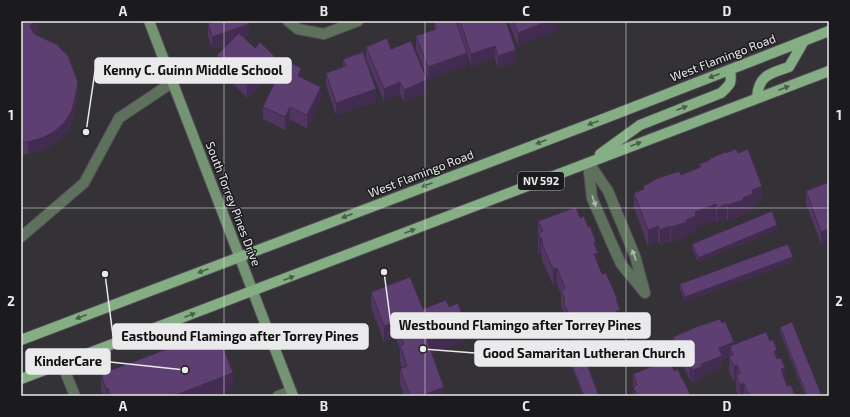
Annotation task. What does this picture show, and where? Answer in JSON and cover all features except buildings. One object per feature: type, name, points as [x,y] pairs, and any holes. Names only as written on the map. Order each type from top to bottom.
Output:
[{"type":"main road","name":"South Torrey Pines Drive","points":[[149,21],[292,394]]},
{"type":"main road","name":"West Flamingo Road","points":[[21,340],[829,31]]},
{"type":"main road","points":[[757,98],[757,90],[760,82],[769,74],[789,67],[804,41]]},
{"type":"main road","points":[[588,162],[640,125],[722,93],[730,86],[730,70]]},
{"type":"main road","name":"NV 592","points":[[21,379],[253,292],[588,162],[829,72]]},
{"type":"street","points":[[288,21],[298,29],[324,34],[358,21]]},
{"type":"street","points":[[21,237],[84,183],[119,118],[172,82]]},
{"type":"street","points":[[588,162],[608,191],[635,256],[645,293],[621,264],[612,244],[592,198],[588,162]]},
{"type":"street","points":[[62,364],[75,396]]},
{"type":"street","points":[[278,396],[292,394]]},
{"type":"place","name":"Kenny C. Guinn Middle School","points":[[86,132]]},
{"type":"place","name":"Westbound Flamingo after Torrey Pines","points":[[384,272]]},
{"type":"place","name":"Eastbound Flamingo after Torrey Pines","points":[[105,274]]},
{"type":"place","name":"Good Samaritan Lutheran Church","points":[[423,349]]},
{"type":"place","name":"KinderCare","points":[[185,370]]}]
